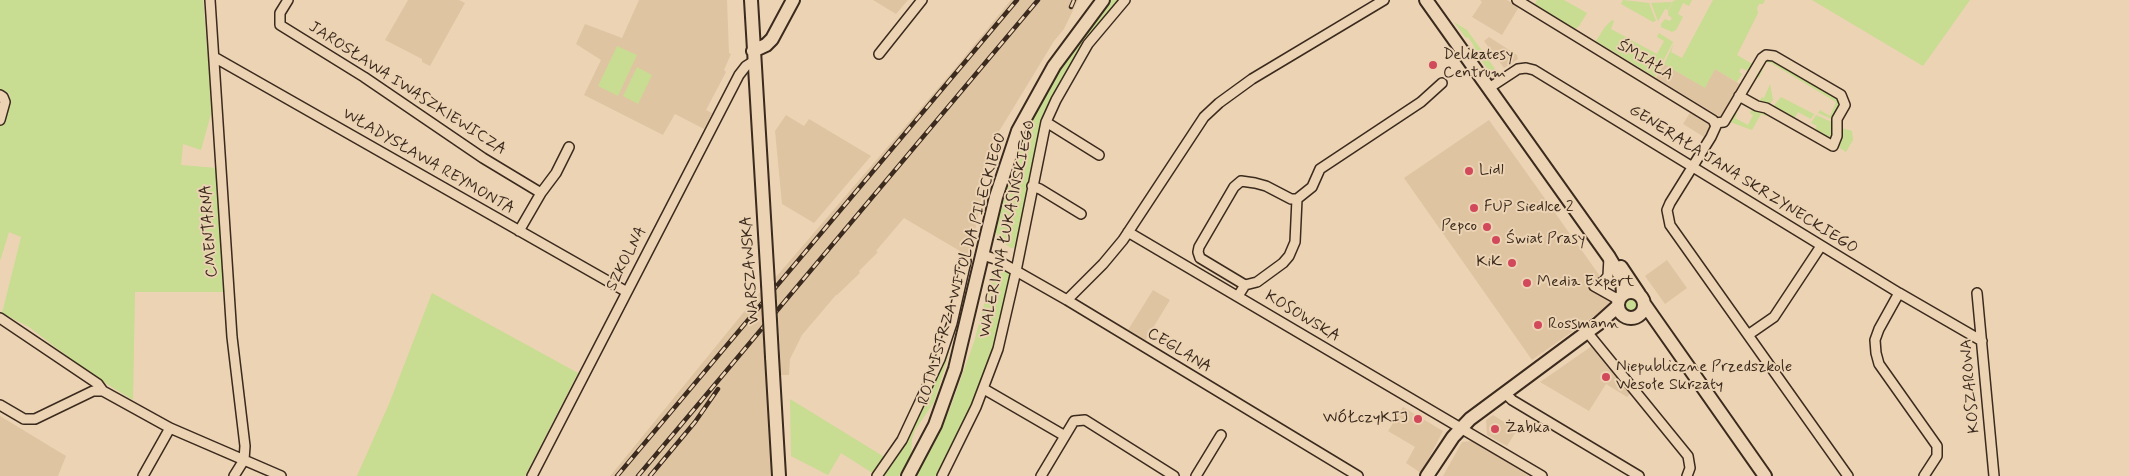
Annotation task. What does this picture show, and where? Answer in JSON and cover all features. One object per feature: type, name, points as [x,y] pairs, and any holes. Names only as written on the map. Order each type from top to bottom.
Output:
[{"type":"main road","name":"WARSZAWSKA","points":[[751,0],[779,476]]},
{"type":"main road","points":[[754,56],[772,39],[793,0]]},
{"type":"main road","name":"ROTMISTRZA WITOLDA PILECKIEGO","points":[[908,476],[925,446],[946,395],[962,344],[1003,172],[1027,113],[1054,66],[1103,0]]},
{"type":"main road","points":[[1426,0],[1609,257],[1622,279],[1621,314],[1630,319],[1642,320],[1649,324],[1685,363]]},
{"type":"main road","points":[[1588,225],[1628,274],[1642,299],[1685,363],[1765,476]]},
{"type":"main road","points":[[1428,476],[1461,428],[1585,333],[1630,292],[1642,299]]},
{"type":"main road","points":[[1585,333],[1640,316],[1642,299]]},
{"type":"street","name":"CMENTARNA","points":[[210,0],[232,337],[245,446],[244,460]]},
{"type":"street","name":"JAROSŁAWA IWASZKIEWICZA","points":[[288,0],[280,13],[280,25],[364,77],[483,158],[541,193]]},
{"type":"street","points":[[879,54],[922,0]]},
{"type":"street","name":"WALERIANA ŁUKASIŃSKIEGO","points":[[942,476],[984,389],[998,349],[1046,122],[1056,100],[1088,44],[1125,0]]},
{"type":"street","points":[[1067,300],[1103,264],[1128,232],[1195,127],[1219,103],[1252,79],[1384,0]]},
{"type":"street","name":"ŚMIAŁA","points":[[1517,0],[1713,120],[1716,124]]},
{"type":"street","points":[[1739,96],[1757,106],[1766,108],[1832,146],[1837,136],[1837,119],[1845,104],[1841,95],[1769,54],[1762,58],[1739,96],[1724,122],[1716,124],[1711,137],[1670,203],[1667,210],[1670,225],[1848,476]]},
{"type":"street","name":"SZKOLNA","points":[[532,476],[740,75],[754,56]]},
{"type":"street","name":"WŁADYSŁAWA REYMONTA","points":[[214,57],[627,292]]},
{"type":"street","name":"GENERAŁA JANA SKRZYNECKIEGO","points":[[1489,88],[1518,69],[1534,70],[1821,246],[1982,341]]},
{"type":"street","points":[[1245,285],[1200,258],[1198,252],[1198,247],[1234,187],[1241,181],[1255,183],[1266,186],[1291,199],[1297,199],[1312,187],[1320,168],[1421,102],[1442,83]]},
{"type":"street","points":[[0,95],[5,99],[5,102],[0,120]]},
{"type":"street","points":[[1046,122],[1099,155]]},
{"type":"street","points":[[519,231],[541,193],[556,173],[569,147]]},
{"type":"street","points":[[1032,186],[1040,188],[1081,214]]},
{"type":"street","points":[[1238,296],[1245,285],[1257,282],[1284,263],[1289,256],[1295,242],[1297,199]]},
{"type":"street","name":"KOSOWSKA","points":[[1128,232],[1542,476]]},
{"type":"street","points":[[1748,336],[1774,318],[1821,246]]},
{"type":"street","name":"CEGLANA","points":[[983,255],[1067,300],[1358,476]]},
{"type":"street","points":[[1609,257],[1608,276],[1603,282],[1594,286],[1620,300]]},
{"type":"street","points":[[877,476],[902,440],[940,359],[952,323],[966,261]]},
{"type":"street","points":[[1899,293],[1879,329],[1875,340],[1876,353],[1879,364],[1937,446],[1937,456],[1924,476]]},
{"type":"street","name":"KOSZAROWA","points":[[1978,293],[1994,476]]},
{"type":"street","points":[[0,318],[98,384],[103,391],[170,428],[281,476]]},
{"type":"street","points":[[1585,333],[1688,456],[1690,468],[1687,476]]},
{"type":"street","points":[[984,389],[1065,436]]},
{"type":"street","points":[[0,405],[24,419],[35,418],[93,391],[103,391]]},
{"type":"street","points":[[1505,393],[1512,400],[1639,476]]},
{"type":"street","points":[[1041,476],[1074,421],[1085,420],[1174,476]]},
{"type":"street","points":[[143,476],[170,428]]},
{"type":"street","points":[[1196,476],[1221,435]]},
{"type":"street","points":[[234,476],[244,460]]},
{"type":"shaded area","points":[[408,0],[459,0],[465,3],[430,66],[422,62],[422,59],[385,40]]},
{"type":"shaded area","points":[[639,0],[727,0],[729,53],[731,54],[724,70],[726,72],[706,110],[712,113],[704,129],[675,114],[663,135],[584,95],[601,60],[576,44],[585,24],[622,38]]},
{"type":"shaded area","points":[[873,0],[908,0],[896,14]]},
{"type":"shaded area","points":[[1011,0],[1078,0],[1064,29],[1054,41],[992,143],[970,257],[904,218],[876,251],[878,252],[859,271],[860,273],[836,295],[802,335],[790,359],[789,375],[779,375],[780,350],[776,277]]},
{"type":"shaded area","points":[[1480,0],[1507,0],[1519,7],[1502,35],[1472,17],[1482,2]]},
{"type":"shaded area","points":[[1489,37],[1517,55],[1518,59],[1504,68],[1484,41]]},
{"type":"shaded area","points":[[1664,64],[1704,87],[1715,69],[1740,84],[1722,118],[1656,78]]},
{"type":"shaded area","points":[[1691,111],[1709,123],[1710,126],[1704,137],[1683,124]]},
{"type":"shaded area","points":[[786,115],[804,126],[809,119],[871,156],[814,223],[782,204],[775,131]]},
{"type":"shaded area","points":[[1489,120],[1612,293],[1610,305],[1532,360],[1404,178]]},
{"type":"shaded area","points":[[1667,260],[1687,288],[1665,304],[1645,276]]},
{"type":"shaded area","points":[[1153,290],[1170,300],[1145,341],[1128,330]]},
{"type":"shaded area","points":[[761,291],[772,476],[610,476],[611,475]]},
{"type":"shaded area","points":[[1592,346],[1631,393],[1627,397],[1606,384],[1589,411],[1540,382]]},
{"type":"shaded area","points":[[1403,407],[1443,431],[1421,473],[1406,463],[1415,447],[1388,431]]},
{"type":"shaded area","points":[[1493,415],[1517,430],[1507,446],[1487,435],[1486,420]]},
{"type":"shaded area","points":[[0,416],[66,456],[58,476],[0,476]]},
{"type":"shaded area","points":[[1472,441],[1529,476],[1443,476],[1462,442]]},
{"type":"green space","points":[[0,0],[203,0],[212,110],[201,150],[183,144],[181,165],[217,168],[223,292],[135,292],[133,400],[92,375],[29,327],[2,313],[21,237],[9,232],[0,261],[0,127],[10,94],[0,91]]},
{"type":"green space","points":[[1110,0],[1121,0],[1049,107],[1018,247],[1011,248],[997,238],[997,233],[995,232],[1011,171],[1023,136],[1051,79],[1092,21]]},
{"type":"green space","points":[[1537,0],[1564,0],[1587,13],[1575,29],[1535,4]]},
{"type":"green space","points":[[1623,0],[1649,3],[1656,21],[1653,22],[1621,4]]},
{"type":"green space","points":[[1692,0],[1689,6],[1683,3],[1678,14],[1683,17],[1676,30],[1672,32],[1661,27],[1661,24],[1665,19],[1670,21],[1672,18],[1668,15],[1668,11],[1673,1]]},
{"type":"green space","points":[[1713,0],[1765,0],[1763,4],[1759,4],[1757,8],[1758,13],[1737,55],[1754,65],[1752,70],[1748,68],[1747,71],[1741,68],[1739,72],[1742,74],[1737,82],[1715,69],[1705,88],[1664,64],[1674,43],[1671,52],[1682,58]]},
{"type":"green space","points":[[1812,0],[1970,0],[1923,66]]},
{"type":"green space","points":[[1672,2],[1668,10],[1665,9],[1658,21],[1651,3]]},
{"type":"green space","points":[[1612,20],[1614,21],[1611,29],[1657,54],[1664,41],[1657,37],[1659,33],[1673,42],[1655,77],[1596,41]]},
{"type":"green space","points":[[1454,22],[1467,30],[1498,73],[1492,75],[1472,48],[1474,46],[1468,37],[1466,38]]},
{"type":"green space","points":[[617,46],[637,55],[618,96],[598,86]]},
{"type":"green space","points":[[1768,56],[1840,97],[1843,102],[1834,120],[1818,113],[1820,110],[1830,116],[1836,102],[1771,63],[1766,62],[1759,78],[1757,77],[1754,83],[1752,81]]},
{"type":"green space","points":[[637,67],[652,75],[638,104],[623,96]]},
{"type":"green space","points":[[1770,84],[1773,100],[1768,106],[1757,104],[1747,98],[1746,92],[1748,85],[1752,86],[1747,94],[1759,102],[1762,97],[1764,98]]},
{"type":"green space","points":[[1781,97],[1814,114],[1811,119],[1798,112],[1793,121],[1772,108]]},
{"type":"green space","points":[[1743,103],[1768,113],[1766,116],[1761,114],[1752,130],[1730,122],[1734,112],[1737,114],[1735,118],[1748,125],[1753,115],[1750,113],[1752,109]]},
{"type":"green space","points":[[1816,115],[1834,123],[1835,131],[1831,140],[1813,133],[1817,126],[1811,123]]},
{"type":"green space","points":[[1841,128],[1852,131],[1853,140],[1846,152],[1837,143]]},
{"type":"green space","points":[[969,265],[946,364],[934,402],[915,430],[912,439],[911,456],[899,476],[880,476],[929,391]]},
{"type":"green space","points":[[1000,266],[1009,272],[1011,277],[999,330],[982,382],[939,476],[916,476],[934,444],[950,409],[974,342],[994,267]]},
{"type":"green space","points":[[432,293],[578,373],[525,476],[357,476],[389,404]]},
{"type":"green space","points":[[1627,296],[1635,296],[1640,301],[1638,312],[1627,314],[1622,309],[1622,301]]},
{"type":"green space","points":[[790,399],[886,458],[874,474],[841,453],[828,475],[791,456]]},
{"type":"railway","points":[[617,476],[1017,0]]},
{"type":"railway","points":[[638,476],[1038,0]]},
{"type":"railway","points":[[1071,7],[1074,0]]},
{"type":"railway","points":[[650,476],[695,422],[718,389]]},
{"type":"place","name":"Delikatesy Centrum","points":[[1433,65]]},
{"type":"place","name":"Lidl","points":[[1469,171]]},
{"type":"place","name":"FUP Siedlce 2","points":[[1474,208]]},
{"type":"place","name":"Pepco","points":[[1487,227]]},
{"type":"place","name":"Świat Prasy","points":[[1496,240]]},
{"type":"place","name":"KiK","points":[[1512,263]]},
{"type":"place","name":"Media Expert","points":[[1527,283]]},
{"type":"place","name":"Rossmann","points":[[1538,325]]},
{"type":"place","name":"Niepubliczne Przedszkole Wesołe Skrzaty","points":[[1606,377]]},
{"type":"place","name":"WÓŁczyKIJ","points":[[1418,419]]},
{"type":"place","name":"Żabka","points":[[1495,429]]}]
